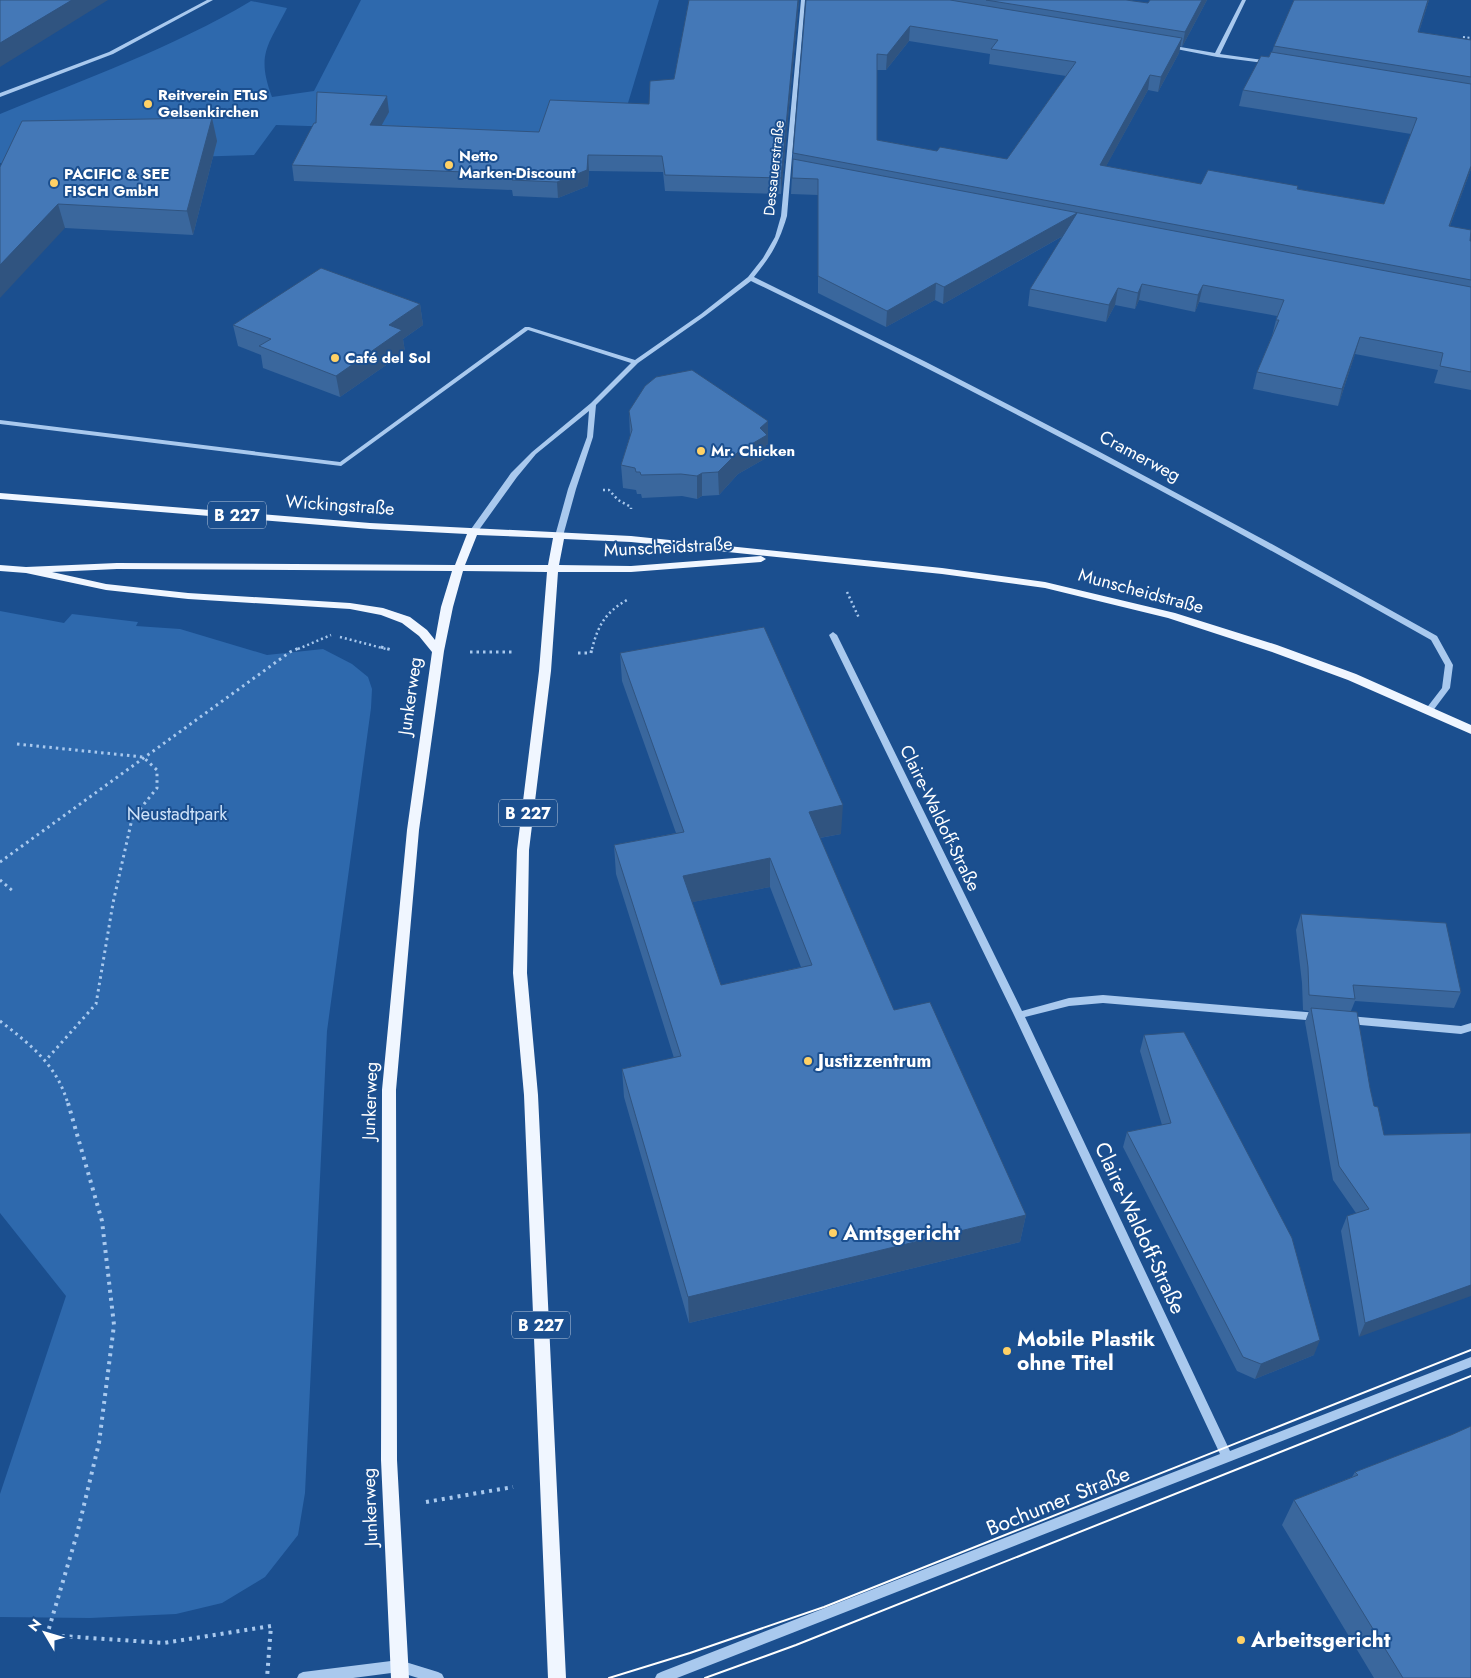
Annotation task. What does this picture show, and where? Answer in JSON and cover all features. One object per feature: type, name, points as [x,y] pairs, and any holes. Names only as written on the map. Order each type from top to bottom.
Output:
[{"type":"main road","name":"Wickingstraße","points":[[0,496],[473,532],[559,536]]},
{"type":"main road","name":"Junkerweg","points":[[400,1672],[390,1508],[389,1090],[413,830],[438,651],[447,607],[459,567],[473,532]]},
{"type":"main road","name":"Munscheidstraße","points":[[559,536],[631,539],[786,556],[833,559],[942,570],[1045,585],[1171,615],[1273,648],[1352,678],[1429,710],[1471,730]]},
{"type":"main road","points":[[0,568],[26,570],[117,566],[553,569],[559,536]]},
{"type":"main road","name":"Munscheidstraße","points":[[553,569],[631,569],[697,565],[786,556]]},
{"type":"main road","name":"B 227","points":[[553,569],[523,850],[520,973],[531,1095],[558,1678]]},
{"type":"main road","points":[[26,570],[106,587],[188,596],[350,606],[383,612],[406,620],[423,633],[438,651]]},
{"type":"street","points":[[0,95],[111,53],[211,0]]},
{"type":"street","name":"Dessauerstraße","points":[[473,532],[514,475],[534,452],[593,404],[636,362],[703,315],[750,278],[766,259],[778,237],[784,216],[804,0]]},
{"type":"street","points":[[1217,55],[1244,0]]},
{"type":"street","points":[[1158,45],[1276,64]]},
{"type":"street","points":[[788,171],[798,173]]},
{"type":"street","name":"Cramerweg","points":[[750,278],[1065,434],[1272,546],[1434,638],[1449,665],[1446,688],[1429,710]]},
{"type":"street","points":[[0,422],[341,464],[527,328],[636,362]]},
{"type":"street","points":[[559,536],[572,489],[590,437],[593,404]]},
{"type":"street","name":"Claire-Waldoff-Straße","points":[[833,636],[1019,1015],[1228,1457]]},
{"type":"street","points":[[1019,1015],[1069,1002],[1103,999],[1461,1030],[1471,1027]]},
{"type":"street","name":"Bochumer Straße","points":[[661,1678],[1471,1362]]},
{"type":"street","points":[[303,1678],[400,1672],[438,1678]]},
{"type":"path","points":[[1463,37],[1471,38]]},
{"type":"path","points":[[833,559],[860,620],[833,636]]},
{"type":"path","points":[[0,862],[290,652],[332,635]]},
{"type":"path","points":[[17,744],[143,757],[157,770],[158,788],[132,819],[113,903],[96,1004],[46,1060]]},
{"type":"path","points":[[0,880],[14,892]]},
{"type":"path","points":[[0,1021],[46,1060],[63,1087],[102,1221],[114,1325],[99,1443],[77,1534],[47,1635],[164,1644],[271,1626],[267,1678]]},
{"type":"path","points":[[390,1508],[548,1482]]},
{"type":"green space","points":[[361,0],[659,0],[628,103],[663,137],[276,125],[254,155],[0,163],[0,114],[159,48],[190,34],[251,1],[287,8],[266,51],[265,70],[272,97],[314,91]]},
{"type":"green space","name":"Neustadtpark","points":[[0,611],[64,623],[72,614],[138,622],[136,626],[180,629],[267,655],[323,649],[352,664],[368,677],[372,689],[327,1031],[305,1493],[298,1535],[265,1577],[222,1603],[176,1614],[90,1618],[0,1617],[0,1494],[66,1296],[0,1213]]},
{"type":"building","points":[[0,0],[72,0],[0,43]]},
{"type":"building","points":[[689,0],[798,0],[781,178],[665,175],[662,156],[588,155],[587,170],[557,182],[512,180],[514,174],[292,165],[314,123],[316,123],[317,92],[387,96],[370,125],[539,132],[550,100],[649,104],[650,81],[674,79]]},
{"type":"building","points":[[806,0],[950,0],[1182,38],[1161,77],[1150,75],[1100,165],[1201,184],[1208,170],[1298,186],[1297,189],[1384,204],[1417,118],[1243,90],[1261,56],[1269,57],[1271,52],[1471,84],[1471,166],[1449,226],[1471,230],[1471,280],[793,153]],"holes":[[[910,26],[998,40],[991,49],[1076,62],[1007,159],[940,147],[937,151],[877,140],[877,54],[887,55]]]},
{"type":"building","points":[[986,0],[1126,0],[1148,3],[1150,0],[1202,0],[1185,32]]},
{"type":"building","points":[[1294,0],[1428,0],[1418,32],[1471,40],[1471,77],[1274,46]]},
{"type":"building","points":[[212,118],[187,211],[58,204],[0,265],[0,167],[22,121]]},
{"type":"building","points":[[793,159],[1471,287],[1471,372],[1440,366],[1443,353],[1360,337],[1342,389],[1257,372],[1279,320],[1276,320],[1284,300],[1203,285],[1198,295],[1142,284],[1138,293],[1118,288],[1109,305],[1030,289],[1077,213],[944,287],[936,283],[887,311],[818,276],[818,179],[792,178]]},
{"type":"building","points":[[321,268],[420,304],[389,325],[402,330],[336,376],[259,346],[271,339],[233,325]]},
{"type":"building","points":[[692,370],[768,421],[760,428],[767,435],[738,452],[718,472],[702,473],[697,476],[681,474],[641,475],[640,472],[636,472],[635,468],[621,465],[632,430],[629,411],[645,386],[656,377]]},
{"type":"building","name":"Justizzentrum","points":[[764,627],[843,805],[809,812],[894,1010],[930,1002],[1026,1215],[688,1297],[622,1069],[681,1056],[614,845],[684,832],[620,653]],"holes":[[[770,858],[812,965],[721,985],[683,876]]]},
{"type":"building","points":[[1301,914],[1446,923],[1461,992],[1353,985],[1355,999],[1309,995],[1308,967]]},
{"type":"building","points":[[1311,1008],[1357,1012],[1370,1088],[1374,1106],[1378,1107],[1384,1135],[1471,1133],[1471,1285],[1365,1323],[1347,1216],[1369,1209],[1339,1166]]},
{"type":"building","points":[[1184,1032],[1292,1238],[1320,1340],[1261,1364],[1243,1357],[1127,1132],[1171,1123],[1144,1035]]},
{"type":"building","points":[[1471,1426],[1471,1678],[1403,1678],[1294,1500],[1358,1475],[1355,1472]]},
{"type":"tram line","points":[[609,1678],[690,1653],[824,1607],[1471,1350]]},
{"type":"tram line","points":[[705,1678],[796,1645],[1471,1376]]},
{"type":"place","name":"Reitverein ETuS Gelsenkirchen","points":[[148,104]]},
{"type":"place","name":"Netto Marken-Discount","points":[[449,165]]},
{"type":"place","name":"PACIFIC & SEE FISCH GmbH","points":[[54,183]]},
{"type":"place","name":"Café del Sol","points":[[335,358]]},
{"type":"place","name":"Mr. Chicken","points":[[701,451]]},
{"type":"place","name":"Justizzentrum","points":[[808,1061]]},
{"type":"place","name":"Amtsgericht","points":[[833,1233]]},
{"type":"place","name":"Mobile Plastik ohne Titel","points":[[1007,1351]]},
{"type":"place","name":"Arbeitsgericht","points":[[1241,1640]]}]
